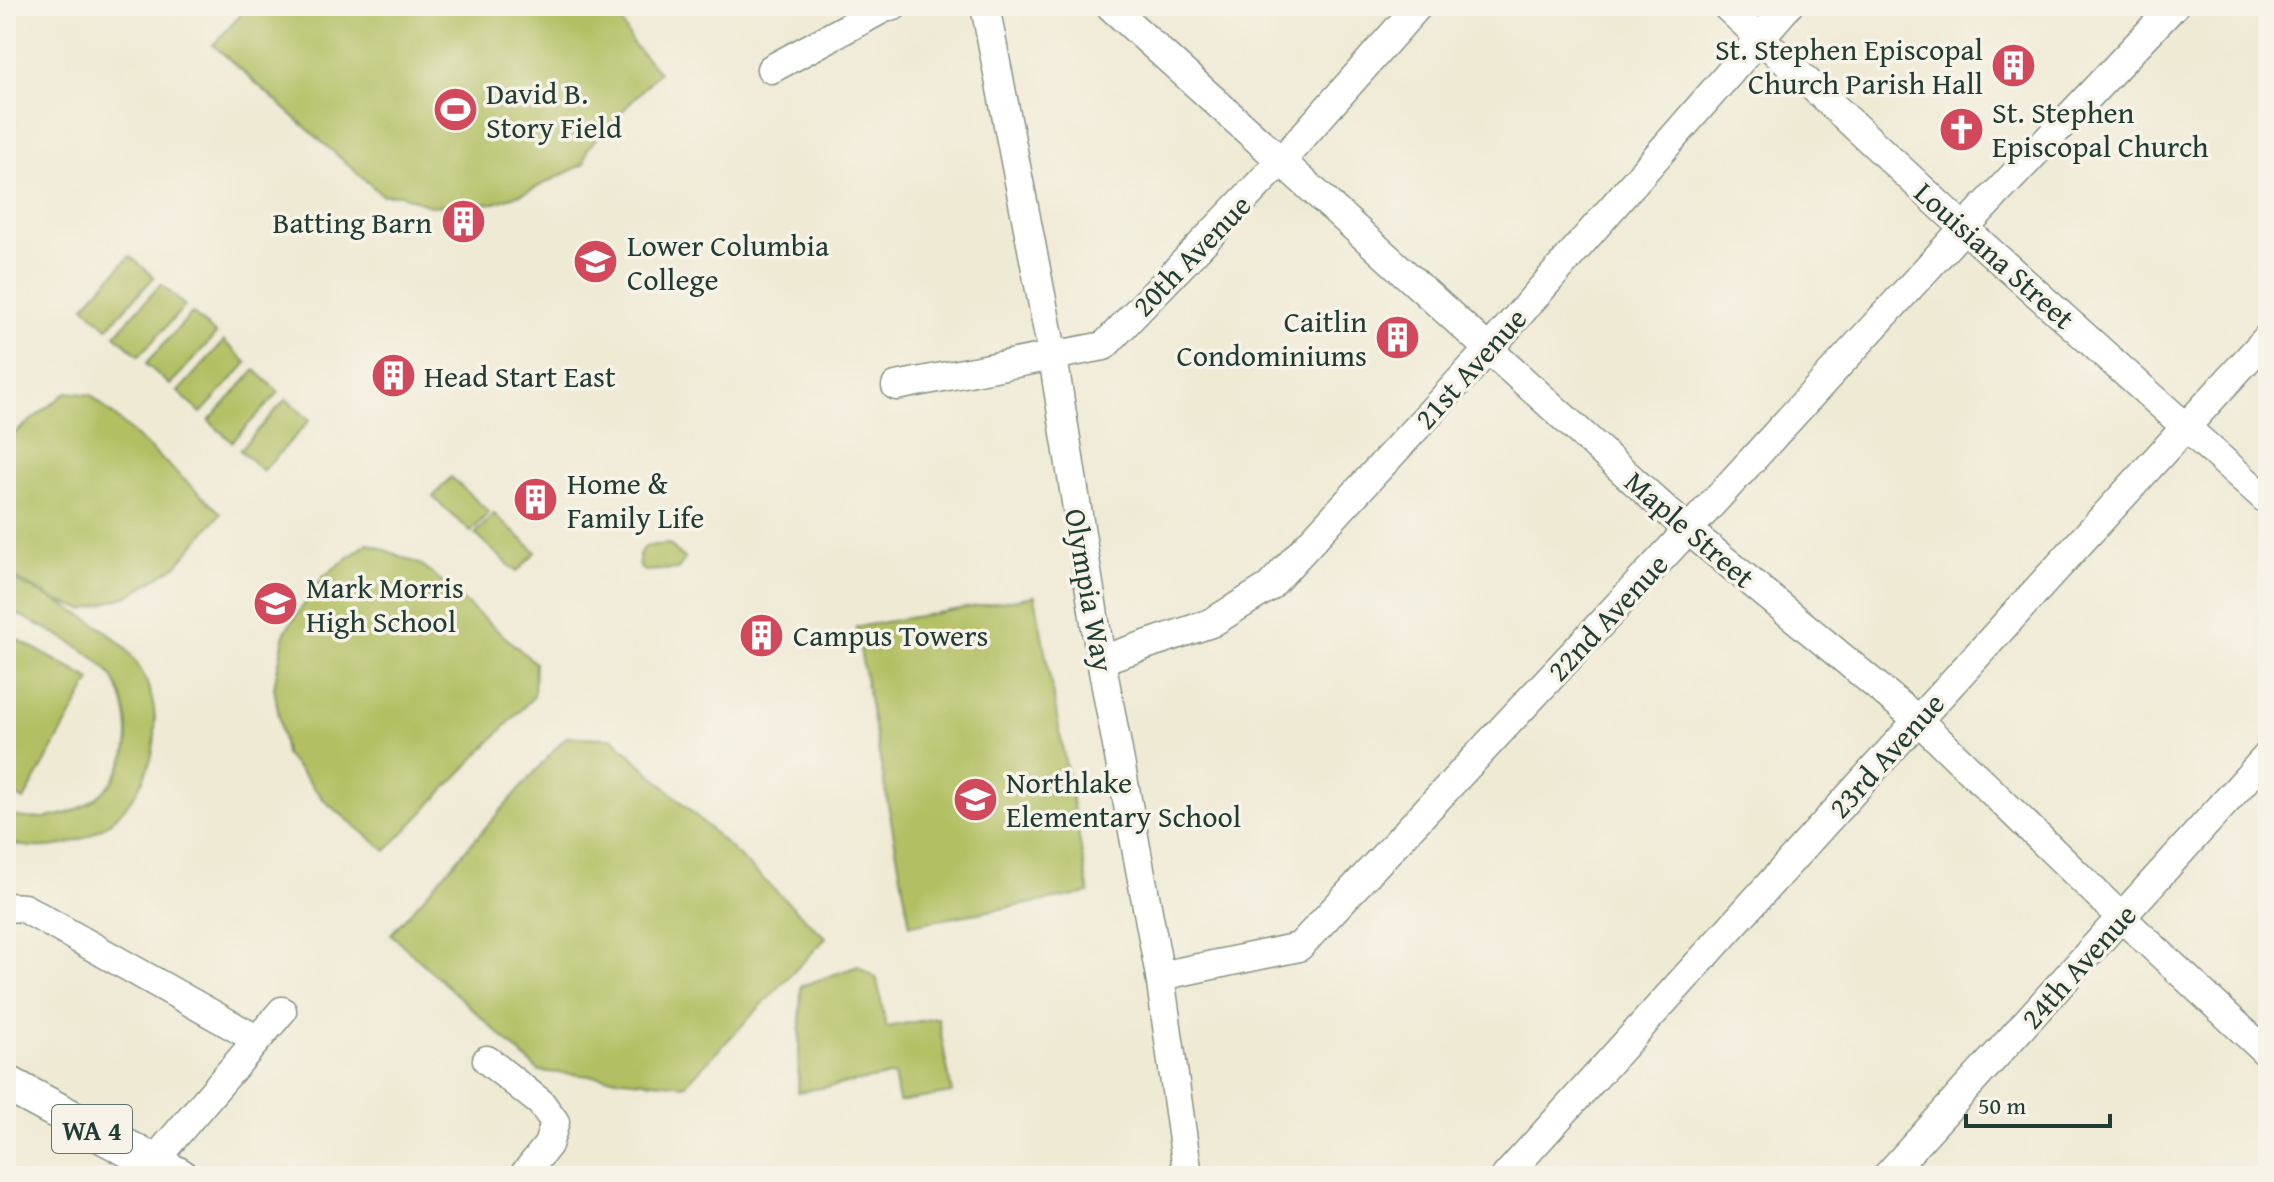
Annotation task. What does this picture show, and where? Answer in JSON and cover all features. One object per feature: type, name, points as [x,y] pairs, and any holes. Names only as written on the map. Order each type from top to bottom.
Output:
[{"type":"main road","name":"WA 4","points":[[6,1083],[166,1169]]},
{"type":"street","points":[[771,69],[884,8],[894,6]]},
{"type":"street","name":"Olympia Way","points":[[985,6],[1053,357],[1101,660],[1160,976],[1188,1176]]},
{"type":"street","name":"Maple Street","points":[[1110,6],[1688,530],[1918,720],[2122,918],[2268,1054]]},
{"type":"street","name":"20th Avenue","points":[[896,386],[1104,346],[1282,160],[1418,6]]},
{"type":"street","name":"Louisiana Street","points":[[1726,6],[1964,228],[2268,501]]},
{"type":"street","name":"21st Avenue","points":[[1101,660],[1211,623],[1269,587],[1489,349],[1788,6]]},
{"type":"street","name":"22nd Avenue","points":[[1160,976],[1299,947],[1688,530],[1964,228],[2174,6]]},
{"type":"street","name":"23rd Avenue","points":[[1506,1176],[2268,337]]},
{"type":"street","name":"24th Avenue","points":[[1887,1176],[2268,755]]},
{"type":"street","points":[[6,907],[24,908],[256,1039]]},
{"type":"street","points":[[166,1169],[256,1039],[282,1011]]},
{"type":"street","points":[[487,1060],[541,1103],[555,1122],[548,1145],[523,1176]]},
{"type":"green space","name":"David B. Story Field","points":[[249,6],[614,6],[633,44],[659,72],[588,148],[584,164],[529,191],[495,203],[430,206],[402,195],[382,195],[213,45]]},
{"type":"green space","points":[[130,256],[154,277],[107,328],[84,306]]},
{"type":"green space","points":[[161,284],[185,306],[139,356],[115,335]]},
{"type":"green space","points":[[192,313],[216,334],[170,385],[146,364]]},
{"type":"green space","points":[[224,341],[247,363],[201,413],[178,392]]},
{"type":"green space","points":[[255,370],[279,392],[232,442],[209,421]]},
{"type":"green space","points":[[67,392],[91,395],[221,513],[177,565],[130,595],[85,610],[55,600],[6,573],[6,440]]},
{"type":"green space","points":[[286,399],[310,420],[263,471],[240,450]]},
{"type":"green space","points":[[451,477],[489,512],[471,532],[433,497]]},
{"type":"green space","points":[[494,514],[536,552],[517,572],[475,534]]},
{"type":"green space","points":[[368,543],[422,565],[535,663],[534,696],[386,851],[326,802],[285,754],[274,687],[285,632],[324,576]]},
{"type":"green space","points":[[669,544],[685,559],[678,569],[645,571],[640,568],[639,554],[646,546]]},
{"type":"green space","points":[[6,576],[72,610],[119,642],[130,654],[149,689],[155,726],[150,761],[135,794],[112,820],[81,839],[46,847],[6,842],[6,814],[30,818],[54,817],[76,810],[96,798],[112,782],[123,763],[128,740],[126,714],[116,684],[96,659],[6,608]]},
{"type":"green space","points":[[1035,596],[1089,893],[910,925],[856,627]]},
{"type":"green space","points":[[6,633],[91,680],[24,800],[6,789]]},
{"type":"green space","points":[[566,737],[613,738],[826,938],[685,1085],[539,1071],[391,934]]},
{"type":"green space","points":[[858,966],[877,979],[886,1027],[938,1018],[952,1093],[899,1102],[894,1075],[798,1092],[801,986]]},
{"type":"place","name":"St. Stephen Episcopal Church Parish Hall","points":[[2014,66]]},
{"type":"place","name":"David B. Story Field","points":[[455,110]]},
{"type":"place","name":"St. Stephen Episcopal Church","points":[[1961,129]]},
{"type":"place","name":"Batting Barn","points":[[463,222]]},
{"type":"place","name":"Lower Columbia College","points":[[596,262]]},
{"type":"place","name":"Caitlin Condominiums","points":[[1398,338]]},
{"type":"place","name":"Head Start East","points":[[393,376]]},
{"type":"place","name":"Home & Family Life","points":[[536,500]]},
{"type":"place","name":"Mark Morris High School","points":[[275,604]]},
{"type":"place","name":"Campus Towers","points":[[762,635]]},
{"type":"place","name":"Northlake Elementary School","points":[[975,799]]}]
